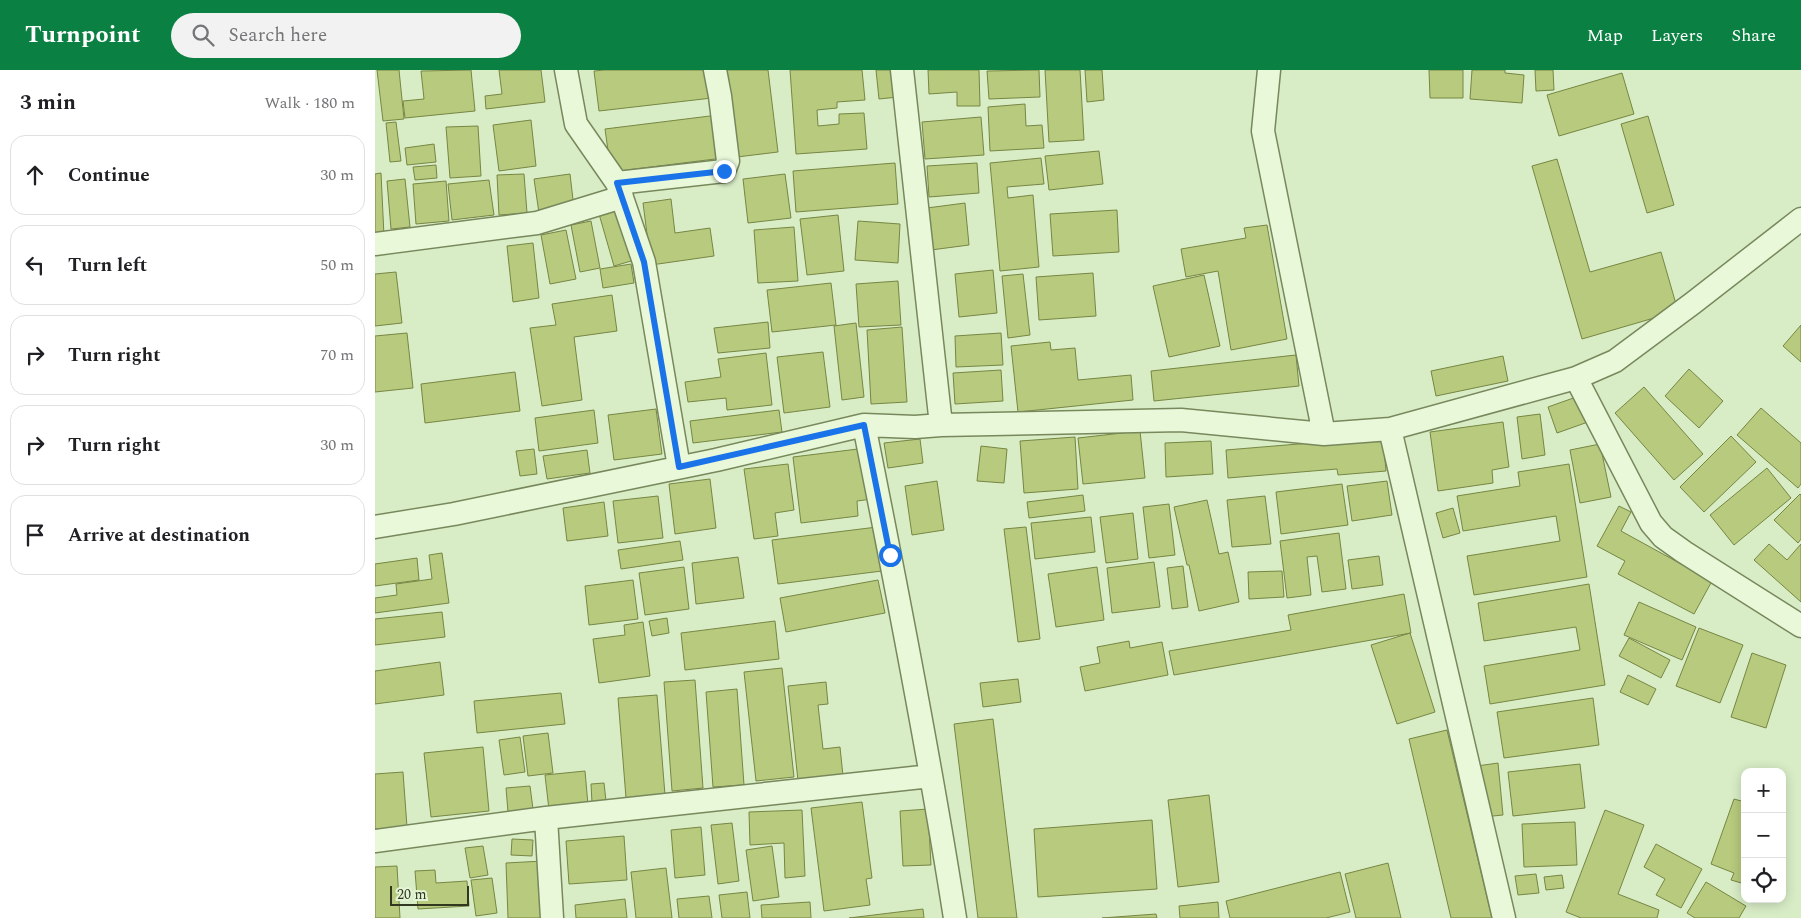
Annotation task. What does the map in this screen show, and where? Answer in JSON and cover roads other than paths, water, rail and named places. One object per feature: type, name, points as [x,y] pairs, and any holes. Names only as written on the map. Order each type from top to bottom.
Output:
[{"type":"street","points":[[566,70],[576,124],[620,190],[644,262],[679,467]]},
{"type":"street","points":[[375,244],[537,223],[620,190],[724,171],[729,161],[715,70]]},
{"type":"street","points":[[902,70],[941,425]]},
{"type":"street","points":[[1269,70],[1263,131],[1324,434]]},
{"type":"street","points":[[375,527],[454,514],[679,467],[864,425],[915,428],[941,425],[1181,420],[1324,434],[1390,429],[1576,378],[1615,362],[1801,219]]},
{"type":"street","points":[[1576,378],[1651,523],[1663,537],[1801,626]]},
{"type":"street","points":[[864,425],[931,776],[955,918]]},
{"type":"street","points":[[1390,429],[1504,918]]},
{"type":"street","points":[[375,841],[546,818],[931,776]]},
{"type":"street","points":[[546,818],[552,918]]}]
